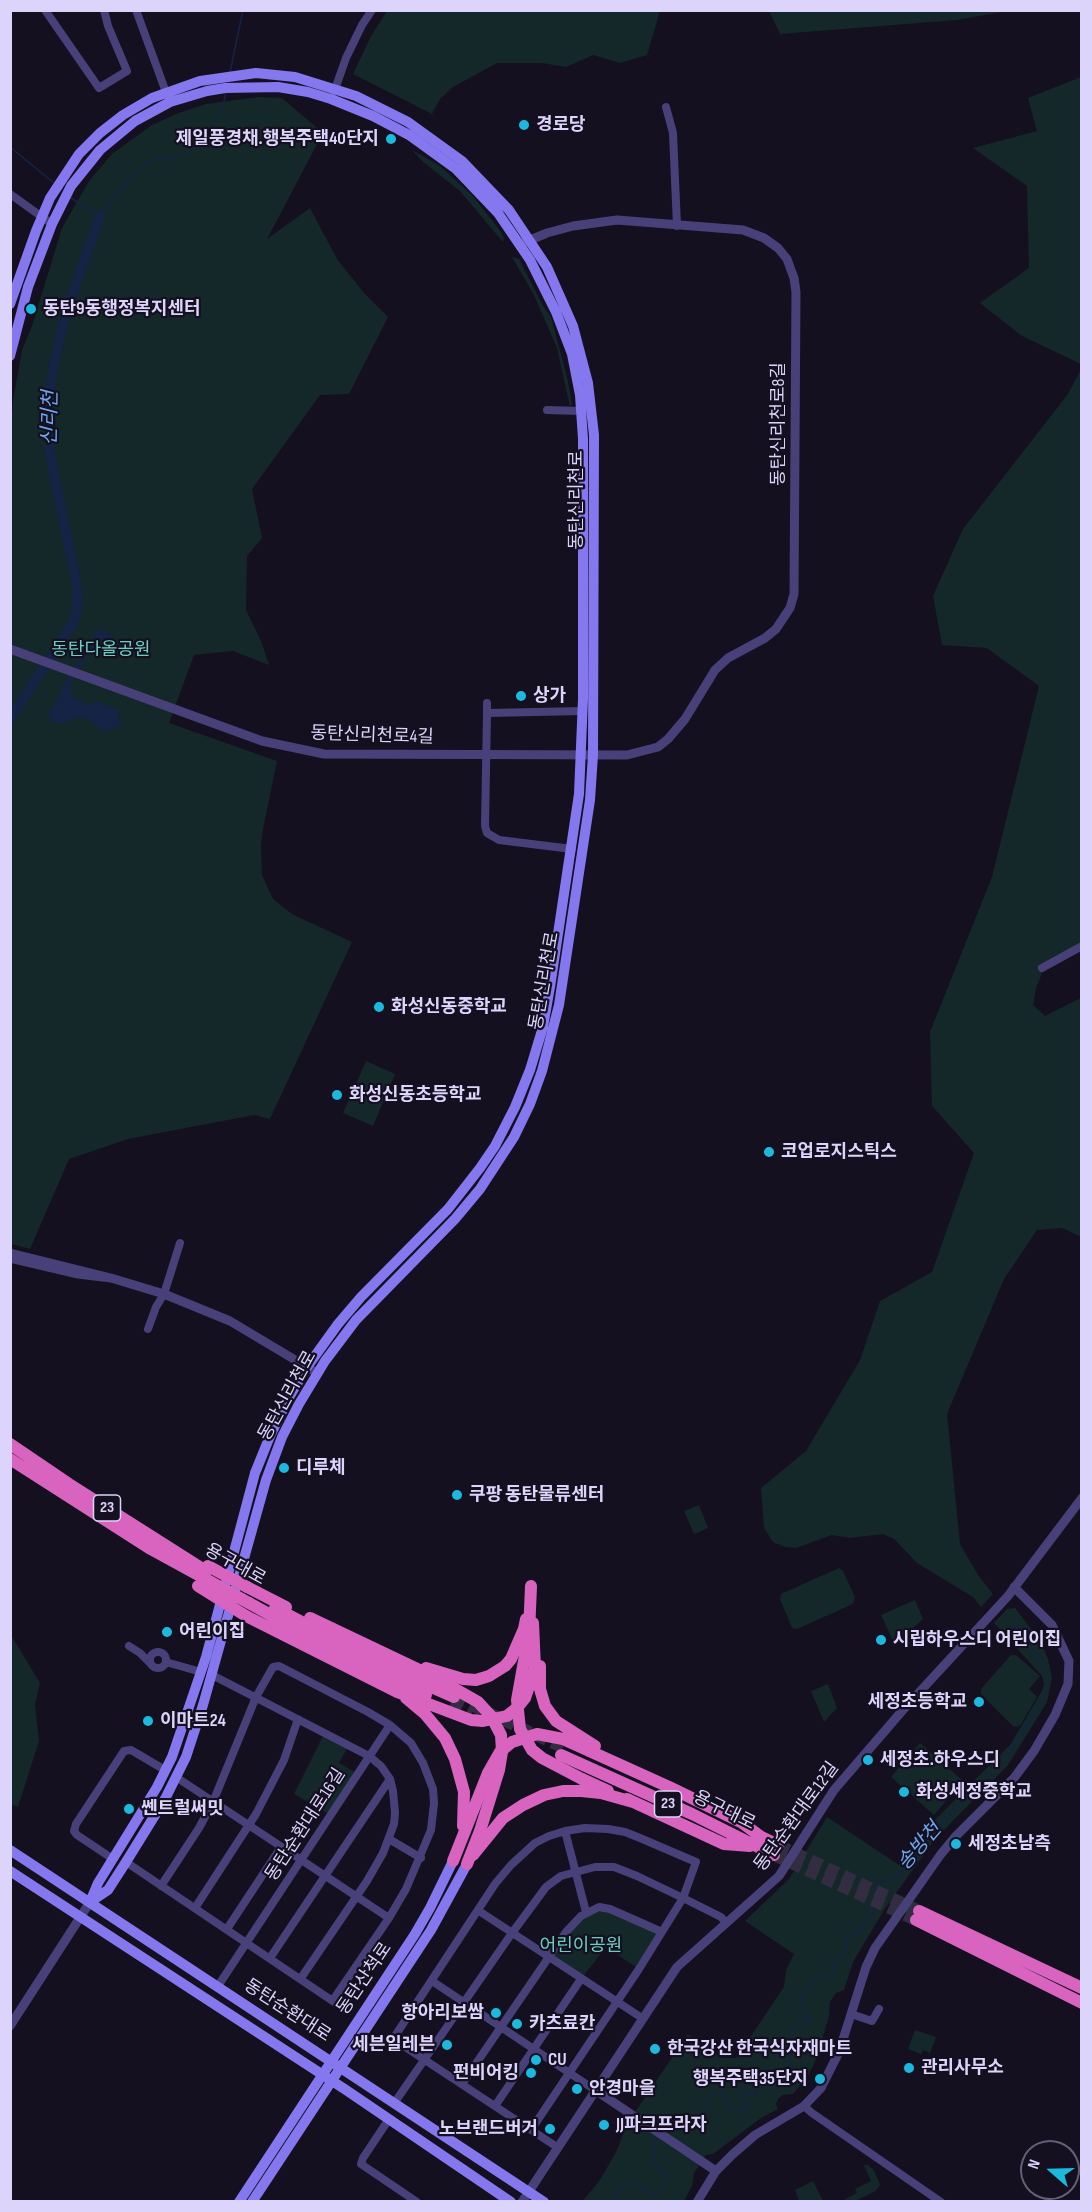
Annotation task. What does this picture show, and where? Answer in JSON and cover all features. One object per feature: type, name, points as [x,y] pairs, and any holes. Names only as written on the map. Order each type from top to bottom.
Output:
[{"type":"highway","name":"용구대로","points":[[10,1443],[173,1556]]},
{"type":"highway","name":"용구대로","points":[[10,1460],[58,1492],[343,1655],[452,1701]]},
{"type":"highway","points":[[173,1556],[397,1692],[412,1703],[445,1737],[456,1759],[462,1779],[465,1808],[464,1825],[453,1862]]},
{"type":"highway","points":[[396,1659],[463,1679],[476,1680],[498,1672],[511,1659],[521,1639],[531,1586]]},
{"type":"highway","points":[[397,1692],[471,1720],[493,1720],[507,1716],[525,1698],[535,1668],[531,1586]]},
{"type":"highway","points":[[531,1586],[529,1633],[517,1700],[520,1729],[532,1750],[542,1758],[582,1779],[724,1844],[761,1843]]},
{"type":"highway","points":[[531,1586],[540,1654],[540,1689],[545,1707],[556,1721],[575,1734],[669,1787]]},
{"type":"highway","points":[[250,1601],[396,1659],[434,1677],[478,1702],[491,1716],[501,1735],[500,1770],[467,1864]]},
{"type":"highway","points":[[453,1862],[493,1762],[506,1746],[525,1736],[537,1734],[563,1739],[741,1822],[761,1843]]},
{"type":"highway","name":"용구대로","points":[[563,1751],[776,1850]]},
{"type":"highway","points":[[467,1864],[503,1818],[544,1795],[563,1791],[581,1791],[633,1802]]},
{"type":"highway","points":[[1082,1988],[917,1916],[1082,2003]]},
{"type":"main road","name":"동탄신리천로","points":[[54,219],[79,174],[94,156],[116,135],[168,97],[210,79],[245,74],[283,75],[333,94],[409,135],[456,169],[525,242],[552,278],[570,318],[583,360],[592,407],[594,435],[593,755],[587,834],[559,1005],[548,1054],[530,1104],[506,1151],[475,1196],[450,1225],[356,1320],[317,1373],[286,1427],[266,1480],[207,1674],[172,1757],[98,1883],[90,1902]]},
{"type":"main road","name":"동탄신리천로","points":[[41,217],[68,168],[90,142],[113,122],[142,103],[243,86],[286,88],[333,94]]},
{"type":"main road","points":[[10,304],[41,217]]},
{"type":"main road","points":[[10,356],[28,286],[54,219]]},
{"type":"main road","name":"동탄신리천로","points":[[90,1902],[108,1890],[150,1825],[176,1777],[193,1736],[255,1473],[278,1418],[307,1367],[332,1331],[361,1297],[464,1190],[495,1146],[515,1107],[530,1070],[543,1027],[579,794],[582,711],[583,439],[572,354],[525,242]]},
{"type":"main road","name":"동탄순환대로","points":[[10,1850],[544,2201]]},
{"type":"main road","name":"동탄산척로","points":[[252,2202],[415,1934],[453,1862]]},
{"type":"main road","name":"동탄산척로","points":[[336,2063],[431,1930],[467,1864]]},
{"type":"main road","name":"동탄순환대로","points":[[10,1871],[327,2078],[511,2202]]},
{"type":"main road","name":"동탄산척로","points":[[239,2202],[327,2078]]},
{"type":"main road","points":[[360,2100],[364,2090],[373,2087]]},
{"type":"main road","points":[[491,2188],[498,2189],[504,2174]]},
{"type":"street","points":[[45,10],[99,88],[127,71],[108,26],[104,10]]},
{"type":"street","points":[[136,10],[168,97]]},
{"type":"street","points":[[333,94],[346,58],[372,10]]},
{"type":"street","points":[[666,107],[673,133],[677,226]]},
{"type":"street","points":[[10,194],[41,217],[54,219]]},
{"type":"street","name":"동탄신리천로8길","points":[[525,242],[573,226],[597,221],[617,220],[743,230],[770,241],[782,252],[792,272],[796,292],[794,594],[790,608],[776,629],[765,638],[728,658],[715,670],[685,719],[658,747],[627,755],[593,755]]},
{"type":"street","points":[[547,410],[581,411]]},
{"type":"street","name":"동탄신리천로4길","points":[[10,649],[262,741],[300,750],[324,754],[593,755]]},
{"type":"street","points":[[487,703],[485,826],[487,833],[500,840],[572,849]]},
{"type":"street","points":[[487,713],[582,711]]},
{"type":"street","points":[[1042,968],[1082,946]]},
{"type":"street","points":[[148,1329],[156,1306],[164,1294],[180,1243]]},
{"type":"street","points":[[10,1252],[164,1294],[230,1321],[317,1373]]},
{"type":"street","points":[[10,1258],[78,1274],[111,1278]]},
{"type":"street","name":"동탄순환대로12길","points":[[522,2202],[557,2146],[678,1967],[779,1876],[834,1790],[1014,1587],[1082,1498]]},
{"type":"street","points":[[697,2202],[716,2171],[733,2154],[755,2135],[804,2106],[821,2088],[831,2071],[866,1966],[875,1948],[948,1845],[1002,1792],[1024,1765],[1055,1715],[1068,1684],[1069,1661],[1052,1626],[1014,1587]]},
{"type":"street","points":[[129,1646],[155,1667],[160,1668],[166,1662]]},
{"type":"street","points":[[140,1653],[158,1651],[166,1657],[166,1662]]},
{"type":"street","points":[[151,1664],[150,1658],[153,1653]]},
{"type":"street","points":[[166,1662],[207,1674],[369,1756],[381,1766],[390,1779],[395,1813],[389,1839],[375,1868],[301,1978]]},
{"type":"street","points":[[161,1886],[213,1802],[256,1697],[273,1667],[279,1666],[390,1725],[404,1735],[417,1752],[433,1789],[434,1809],[431,1830],[420,1858],[389,1918],[333,2000]]},
{"type":"street","points":[[195,1908],[249,1826],[284,1760],[298,1719]]},
{"type":"street","name":"동탄순환대로16길","points":[[218,1986],[390,1725]]},
{"type":"street","points":[[113,1858],[77,1835],[74,1831],[76,1824],[124,1751],[131,1750],[165,1770]]},
{"type":"street","points":[[176,1777],[389,1918]]},
{"type":"street","points":[[270,1958],[390,1779]]},
{"type":"street","points":[[531,2130],[683,1898],[696,1862],[625,1832],[585,1828],[549,1836],[535,1843],[495,1884],[393,2039],[531,2130],[557,2146]]},
{"type":"street","points":[[566,1831],[586,1912]]},
{"type":"street","points":[[389,1839],[420,1858]]},
{"type":"street","points":[[227,1929],[281,1847]]},
{"type":"street","points":[[126,1862],[346,2010]]},
{"type":"street","points":[[396,2102],[546,1887],[561,1876],[595,1867],[614,1868],[637,1876],[683,1898],[721,1917],[726,1923]]},
{"type":"street","points":[[10,2026],[90,1902]]},
{"type":"street","points":[[462,2084],[576,1919],[599,1907],[610,1909],[662,1932]]},
{"type":"street","points":[[479,1911],[642,2018]]},
{"type":"street","points":[[495,2106],[581,1979]]},
{"type":"street","points":[[432,1981],[716,2171]]},
{"type":"street","points":[[851,2014],[872,2021],[879,2009]]},
{"type":"street","points":[[804,2106],[941,2202]]},
{"type":"street","points":[[389,2119],[361,2164],[417,2202]]},
{"type":"green space","points":[[387,11],[660,11],[647,55],[620,63],[593,55],[566,67],[542,63],[497,63],[453,87],[440,99],[432,114],[353,74],[371,36]]},
{"type":"green space","points":[[769,11],[1007,11],[957,20],[780,34]]},
{"type":"green space","points":[[1081,77],[1081,364],[1022,336],[980,303],[1029,268],[1027,186],[973,148],[1037,131],[1028,98]]},
{"type":"green space","name":"동탄다올공원","points":[[259,97],[282,98],[323,133],[267,239],[310,208],[337,259],[364,293],[388,317],[349,394],[320,395],[252,489],[262,538],[247,556],[246,610],[261,641],[269,665],[233,651],[194,655],[169,723],[277,761],[263,829],[262,875],[273,899],[292,914],[352,942],[270,1119],[254,1115],[128,1139],[69,1159],[30,1249],[11,1244],[10,445],[13,400],[22,350],[32,326],[62,228],[89,181],[112,154],[152,125],[179,113],[206,104]]},
{"type":"green space","points":[[412,150],[440,166],[472,195],[501,232],[503,242],[460,191],[423,162]]},
{"type":"green space","points":[[512,257],[519,259],[551,317],[568,381],[572,404],[570,407],[557,348],[534,295]]},
{"type":"green space","points":[[1081,369],[1081,943],[1045,966],[1036,988],[1033,1005],[1045,1016],[1081,998],[1081,1237],[1062,1228],[1037,1230],[1004,1279],[947,1414],[960,1544],[978,1575],[993,1594],[981,1607],[973,1597],[917,1563],[894,1539],[883,1534],[850,1538],[832,1535],[796,1548],[785,1547],[773,1542],[764,1528],[761,1488],[806,1451],[860,1360],[880,1301],[932,1272],[974,1153],[932,1106],[930,1032],[992,877],[1039,686],[987,648],[942,645],[933,596],[963,529],[1068,394]]},
{"type":"green space","points":[[366,1061],[395,1074],[373,1126],[343,1113]]},
{"type":"green space","points":[[699,1505],[708,1528],[694,1534],[684,1511]]},
{"type":"green space","points":[[839,1568],[843,1571],[855,1597],[853,1604],[797,1629],[792,1628],[780,1599],[781,1594]]},
{"type":"green space","points":[[915,1600],[923,1619],[895,1645],[881,1615]]},
{"type":"green space","points":[[1015,1608],[1041,1642],[1048,1659],[1052,1678],[1047,1702],[1008,1765],[935,1839],[886,1907],[853,1962],[844,1990],[836,1993],[830,2002],[829,2016],[817,2057],[808,2076],[793,2094],[782,2095],[778,2099],[776,2104],[778,2109],[761,2118],[713,2154],[706,2155],[694,2173],[692,2186],[684,2201],[582,2202],[600,2180],[616,2152],[627,2124],[688,2034],[722,2058],[736,2058],[784,1987],[786,1970],[794,1954],[745,1921],[789,1879],[827,1817],[899,1865],[932,1823],[1010,1745],[1044,1684],[1042,1676],[994,1623],[1007,1609]]},
{"type":"green space","points":[[11,1635],[40,1683],[35,1705],[39,1741],[18,1807],[10,1804]]},
{"type":"green space","points":[[1011,1655],[1016,1655],[1040,1676],[1029,1689],[1037,1697],[1020,1726],[1014,1727],[981,1694],[981,1689]]},
{"type":"green space","points":[[828,1684],[837,1708],[824,1722],[811,1691]]},
{"type":"green space","points":[[324,1734],[348,1747],[339,1763],[356,1773],[329,1814],[294,1794]]},
{"type":"green space","points":[[920,1743],[963,1781],[934,1815],[891,1777]]},
{"type":"green space","name":"어린이공원","points":[[599,1907],[662,1932],[639,1969],[606,1947],[581,1979],[549,1957],[576,1919]]},
{"type":"green space","points":[[915,2030],[936,2037],[930,2053],[923,2050],[921,2054],[908,2049]]},
{"type":"green space","points":[[864,2165],[873,2169],[880,2184],[879,2187],[855,2201],[845,2201],[857,2193],[855,2189],[871,2181]]},
{"type":"green space","points":[[813,2181],[823,2201],[799,2201],[795,2190]]},
{"type":"water","points":[[104,629],[122,647],[127,658],[103,648],[89,651],[71,685],[72,695],[91,705],[96,701],[120,710],[118,719],[122,725],[105,732],[86,718],[74,718],[62,724],[53,722],[48,716],[64,684],[98,630]]},
{"type":"waterway","points":[[230,72],[243,10]]},
{"type":"waterway","points":[[71,198],[100,216],[130,177],[150,161],[187,153],[210,133],[223,107],[226,91]]},
{"type":"waterway","name":"신리천","points":[[10,147],[54,183]]},
{"type":"waterway","name":"신리천","points":[[10,719],[73,623],[76,613],[78,600],[75,576],[50,455],[49,395],[65,315],[100,216]]},
{"type":"waterway","name":"송방천","points":[[662,2132],[679,2125],[706,2121],[707,2099],[715,2092],[720,2092],[731,2108],[741,2113],[746,2104],[741,2088],[744,2087],[750,2094],[755,2095],[756,2087],[762,2079],[783,2075],[788,2071],[790,2065],[787,2049],[804,2046],[792,2035],[791,2029],[810,2021],[806,2016],[801,1998],[803,1993],[818,1978],[829,1977],[833,1972],[835,1963],[846,1951],[847,1936],[858,1935],[873,1909],[873,1898],[877,1886],[905,1870],[944,1819],[986,1780],[1019,1738],[1044,1696],[1047,1683],[1041,1661],[1026,1644],[1013,1620]]},
{"type":"waterway","name":"송방천","points":[[618,2202],[617,2192],[624,2183],[634,2183],[653,2195],[664,2187],[665,2175],[653,2160],[656,2137]]},
{"type":"tunnel","points":[[454,1697],[564,1748]]},
{"type":"tunnel","points":[[450,1705],[471,1715]]},
{"type":"tunnel","points":[[778,1845],[919,1911]]},
{"type":"tunnel","points":[[774,1855],[916,1920]]},
{"type":"place","name":"경로당","points":[[524,125]]},
{"type":"place","name":"제일풍경채.행복주택40단지","points":[[391,139]]},
{"type":"place","name":"동탄9동행정복지센터","points":[[31,309]]},
{"type":"place","name":"상가","points":[[521,696]]},
{"type":"place","name":"화성신동중학교","points":[[379,1007]]},
{"type":"place","name":"화성신동초등학교","points":[[337,1095]]},
{"type":"place","name":"코업로지스틱스","points":[[769,1152]]},
{"type":"place","name":"디루체","points":[[284,1468]]},
{"type":"place","name":"쿠팡 동탄물류센터","points":[[457,1495]]},
{"type":"place","name":"어린이집","points":[[167,1632]]},
{"type":"place","name":"시립하우스디 어린이집","points":[[881,1640]]},
{"type":"place","name":"세정초등학교","points":[[979,1702]]},
{"type":"place","name":"이마트24","points":[[148,1721]]},
{"type":"place","name":"세정초.하우스디","points":[[868,1760]]},
{"type":"place","name":"화성세정중학교","points":[[904,1792]]},
{"type":"place","name":"쎈트럴써밋","points":[[129,1809]]},
{"type":"place","name":"세정초남측","points":[[956,1844]]},
{"type":"place","name":"항아리보쌈","points":[[496,2013]]},
{"type":"place","name":"카츠료칸","points":[[517,2024]]},
{"type":"place","name":"세븐일레븐","points":[[447,2045]]},
{"type":"place","name":"한국강산 한국식자재마트","points":[[655,2049]]},
{"type":"place","name":"CU","points":[[536,2060]]},
{"type":"place","name":"관리사무소","points":[[909,2068]]},
{"type":"place","name":"펀비어킹","points":[[531,2073]]},
{"type":"place","name":"행복주택35단지","points":[[820,2079]]},
{"type":"place","name":"안경마을","points":[[577,2089]]},
{"type":"place","name":"JJ파크프라자","points":[[604,2125]]},
{"type":"place","name":"노브랜드버거","points":[[550,2129]]}]
